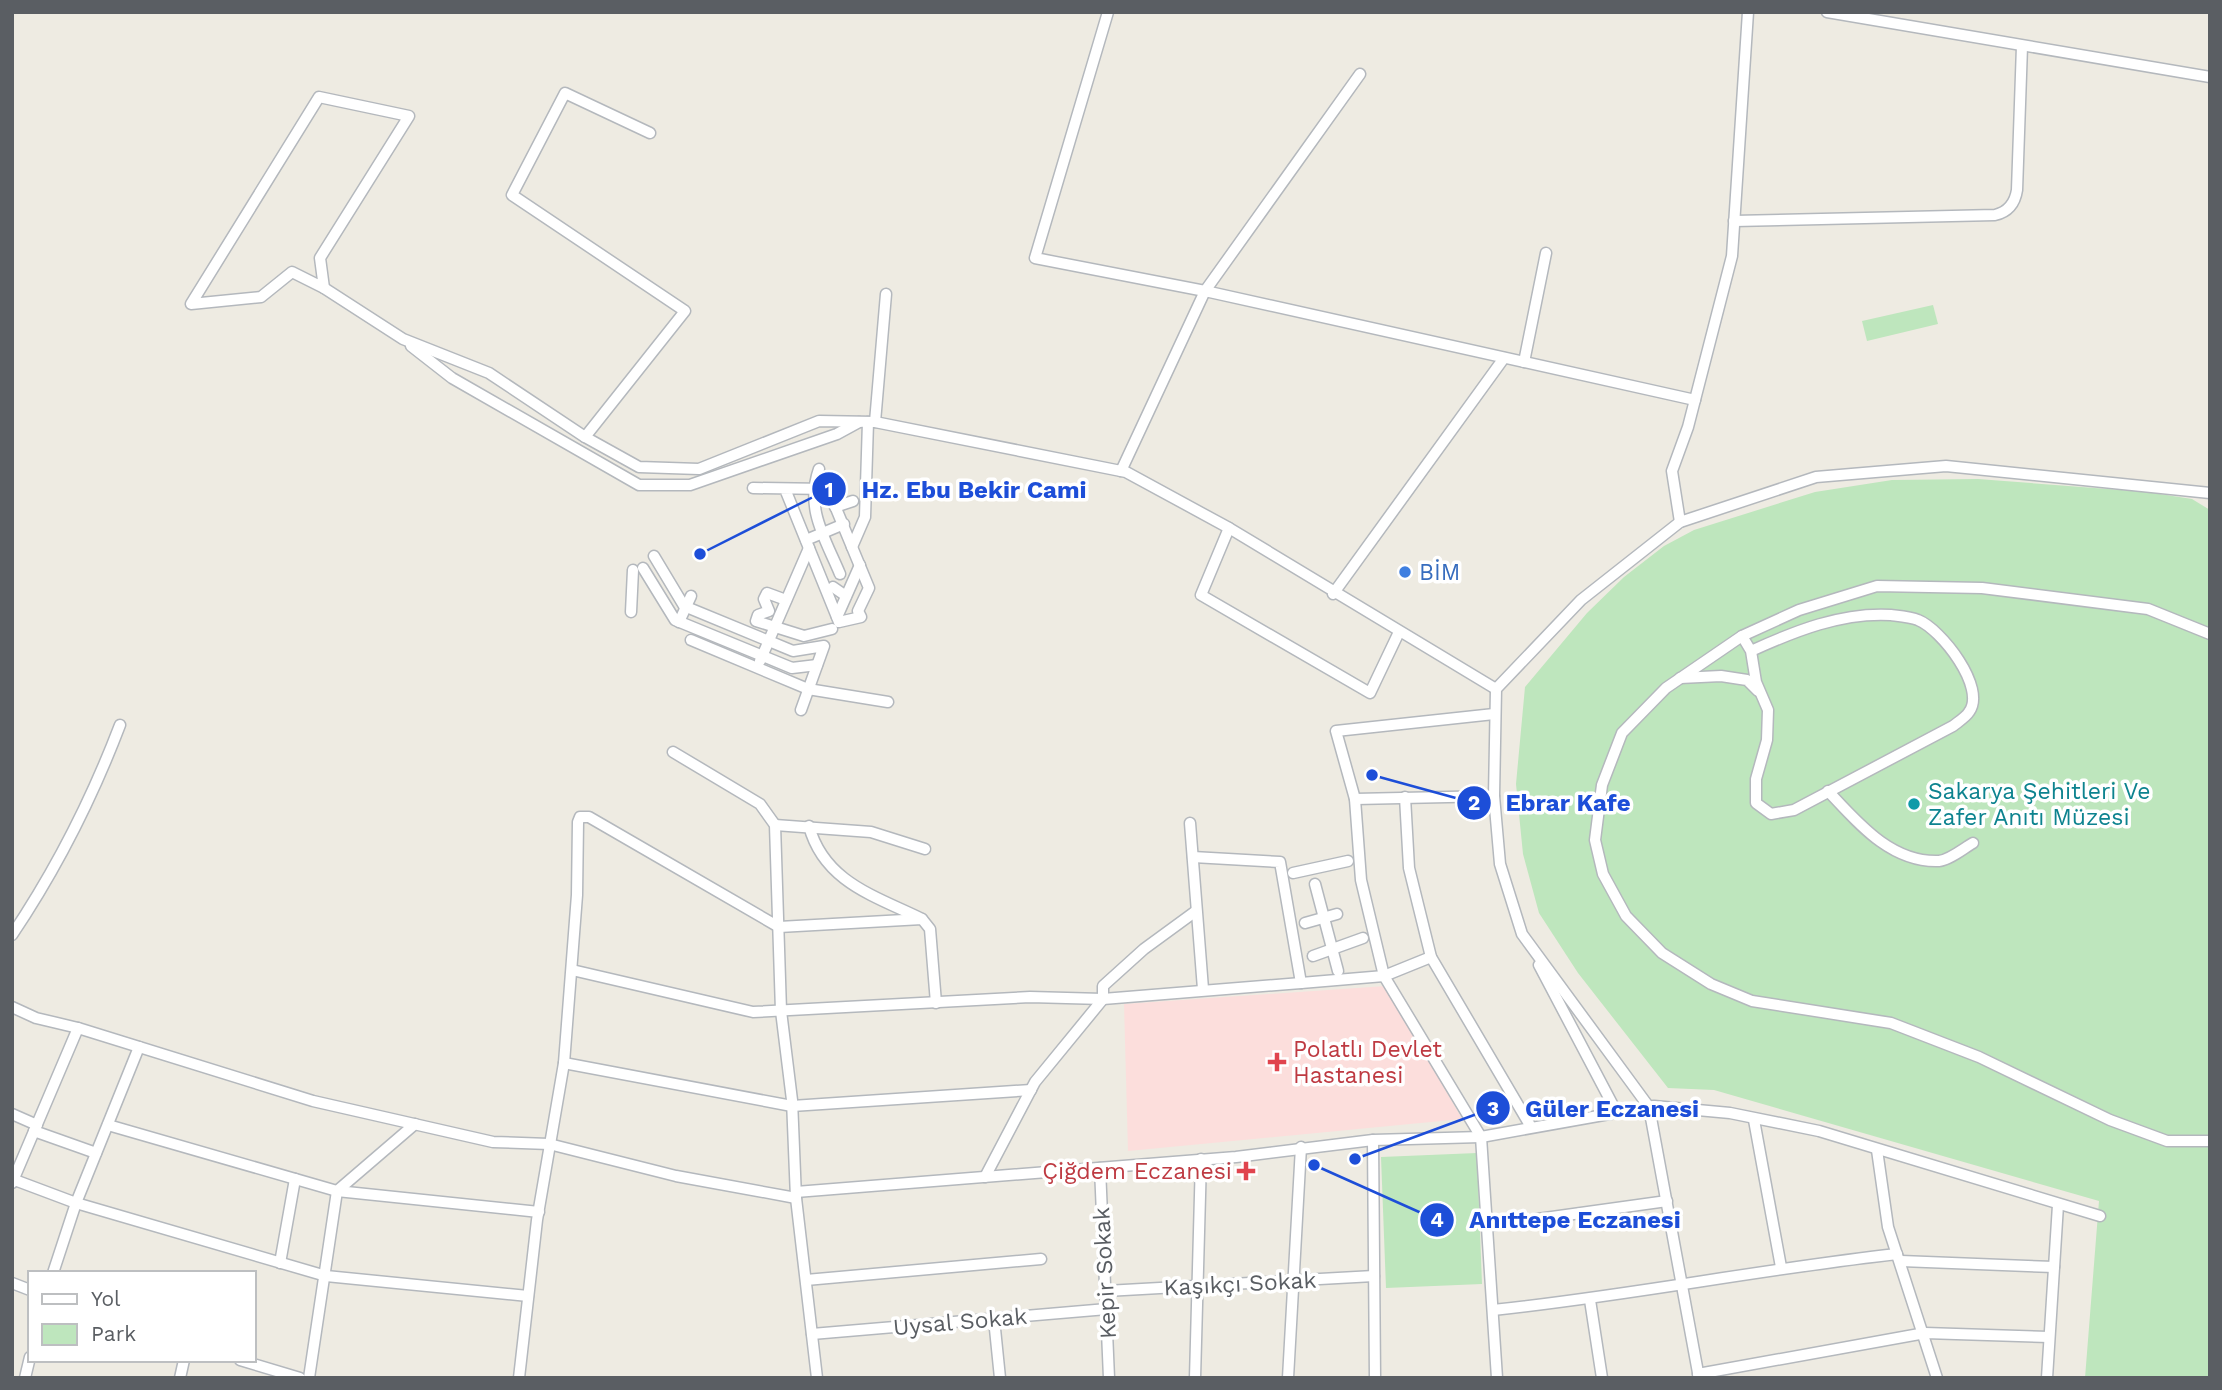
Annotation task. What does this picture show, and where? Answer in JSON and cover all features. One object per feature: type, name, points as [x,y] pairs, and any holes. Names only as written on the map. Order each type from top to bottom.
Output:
[{"type":"street","points":[[1108,12],[1035,258],[1205,291],[1695,400]]},
{"type":"street","points":[[1680,522],[1672,471],[1695,400],[1732,256],[1748,12]]},
{"type":"street","points":[[1827,12],[2210,77]]},
{"type":"street","points":[[1734,221],[1995,215],[2003,212],[2011,206],[2017,190],[2022,46]]},
{"type":"street","points":[[1121,471],[1205,291],[1360,74]]},
{"type":"street","points":[[585,437],[685,311],[512,195],[565,93],[650,133]]},
{"type":"street","points":[[324,288],[320,258],[409,116],[319,97],[191,304],[261,297],[292,272],[324,288],[403,339],[452,378],[639,485],[690,485],[867,422]]},
{"type":"street","points":[[1524,362],[1546,253]]},
{"type":"street","points":[[852,547],[865,517],[867,422],[886,294]]},
{"type":"street","points":[[403,339],[489,373],[585,437],[639,467],[699,470],[819,421],[867,422],[1121,471],[1228,528],[1333,594],[1496,689]]},
{"type":"street","points":[[1333,594],[1504,358]]},
{"type":"street","points":[[1616,1113],[1522,934],[1500,864],[1494,796],[1496,689],[1581,600],[1680,522],[1816,477],[1946,466],[2210,493]]},
{"type":"street","points":[[819,469],[812,489],[816,514],[846,596]]},
{"type":"street","points":[[753,488],[828,489],[852,547],[855,575],[837,617]]},
{"type":"street","points":[[785,489],[839,622],[861,617],[858,611],[869,588],[855,575],[837,577]]},
{"type":"street","points":[[835,507],[853,501]]},
{"type":"street","points":[[757,668],[809,548],[823,533],[843,525]]},
{"type":"street","points":[[1228,528],[1201,595],[1370,693],[1399,632]]},
{"type":"street","points":[[809,548],[830,548]]},
{"type":"street","points":[[654,556],[686,607],[793,651],[824,646],[801,710]]},
{"type":"street","points":[[643,568],[679,622],[792,668],[817,665]]},
{"type":"street","points":[[631,612],[632,570]]},
{"type":"street","points":[[2210,634],[2148,609],[1982,587],[1877,586],[1799,610],[1742,636],[1679,678],[1622,733],[1602,785],[1595,840],[1603,874],[1626,916],[1662,953],[1711,984],[1752,1001],[1891,1023],[1979,1057],[2110,1120],[2167,1141],[2210,1141]]},
{"type":"street","points":[[769,611],[764,599],[767,593],[786,600]]},
{"type":"street","points":[[679,622],[691,596]]},
{"type":"street","points":[[780,615],[769,611],[758,615],[756,621],[774,629],[804,636],[832,629]]},
{"type":"street","points":[[1742,636],[1751,651],[1768,709],[1767,740],[1756,779],[1756,803],[1771,814],[1794,810],[1971,711],[1974,692],[1965,671],[1949,645],[1920,620],[1892,615],[1858,616],[1797,630],[1751,651]]},
{"type":"street","points":[[691,640],[808,690],[888,702]]},
{"type":"street","points":[[1679,678],[1721,676],[1747,680],[1762,695]]},
{"type":"street","points":[[1494,714],[1336,730],[1355,799],[1361,880],[1384,976],[1480,1137],[1497,1378]]},
{"type":"street","points":[[12,935],[72,839],[120,725]]},
{"type":"street","points":[[673,752],[760,804],[775,825],[781,1011],[792,1106],[796,1195],[817,1378]]},
{"type":"street","points":[[1828,791],[1864,829],[1898,854],[1941,861],[1973,843]]},
{"type":"street","points":[[1355,799],[1494,796]]},
{"type":"street","points":[[1405,797],[1409,868],[1431,957],[1531,1127]]},
{"type":"street","points":[[519,1378],[539,1212],[564,1063],[572,970],[578,822],[583,816],[779,927],[922,919]]},
{"type":"street","points":[[1191,823],[1203,989]]},
{"type":"street","points":[[775,825],[871,832],[925,849]]},
{"type":"street","points":[[809,827],[821,857],[844,881],[922,919],[930,929],[936,1003]]},
{"type":"street","points":[[1193,857],[1280,862],[1301,983]]},
{"type":"street","points":[[1293,873],[1349,861]]},
{"type":"street","points":[[1315,884],[1338,971]]},
{"type":"street","points":[[985,1177],[1031,1090],[1103,999],[1103,986],[1144,949],[1196,911]]},
{"type":"street","points":[[1305,923],[1337,914]]},
{"type":"street","points":[[1522,934],[1649,1107],[1699,1376],[1925,1334],[2049,1337]]},
{"type":"street","points":[[1313,956],[1363,938]]},
{"type":"street","points":[[572,970],[753,1012],[1030,997],[1103,999],[1301,983],[1384,976],[1431,957]]},
{"type":"street","points":[[12,1007],[36,1018],[78,1028],[313,1101],[493,1142],[550,1144],[676,1176],[796,1195],[1201,1160],[1373,1140],[1480,1137],[1649,1107],[1730,1113],[1819,1132],[2100,1216]]},
{"type":"street","points":[[78,1028],[13,1180],[76,1203],[326,1276],[528,1296]]},
{"type":"street","points":[[54,1271],[76,1203],[139,1047]]},
{"type":"street","points":[[564,1063],[792,1106],[1031,1090]]},
{"type":"street","points":[[12,1114],[36,1128],[96,1153]]},
{"type":"street","points":[[1755,1120],[1781,1267]]},
{"type":"street","points":[[309,1378],[337,1191],[415,1124]]},
{"type":"street","points":[[108,1125],[337,1191],[539,1212]]},
{"type":"street","points":[[1373,1140],[1375,1378]]},
{"type":"street","points":[[1288,1378],[1301,1147]]},
{"type":"street","points":[[1877,1150],[1888,1227],[1925,1334],[1937,1378]]},
{"type":"street","points":[[1195,1378],[1201,1160]]},
{"type":"street","name":"Kepir Sokak","points":[[1100,1168],[1109,1378]]},
{"type":"street","points":[[280,1263],[295,1179]]},
{"type":"street","points":[[1488,1226],[1667,1201]]},
{"type":"street","points":[[2047,1378],[2058,1205]]},
{"type":"street","points":[[1493,1310],[1590,1300],[1781,1267],[1899,1257],[2054,1267]]},
{"type":"street","points":[[806,1280],[1041,1259]]},
{"type":"street","name":"Kaşıkçı Sokak","points":[[1106,1291],[1374,1276]]},
{"type":"street","points":[[1590,1300],[1602,1378]]},
{"type":"street","name":"Uysal Sokak","points":[[813,1334],[1107,1309]]},
{"type":"street","points":[[993,1319],[1000,1378]]},
{"type":"street","points":[[247,1362],[300,1378]]},
{"type":"shaded area","name":"Polatlı Devlet Hastanesi","points":[[1386,986],[1462,1119],[1128,1151],[1124,1004]]},
{"type":"green space","points":[[1933,305],[1938,324],[1867,341],[1862,321]]},
{"type":"green space","points":[[1978,479],[2147,492],[2192,499],[2210,510],[2210,1378],[2085,1378],[2099,1201],[1714,1090],[1668,1088],[1578,973],[1539,913],[1523,854],[1516,784],[1525,687],[1587,613],[1624,577],[1664,546],[1694,530],[1815,492],[1892,480]]},
{"type":"green space","points":[[1477,1153],[1482,1284],[1386,1288],[1381,1157]]},
{"type":"place","name":"Hz. Ebu Bekir Cami","points":[[700,554]]},
{"type":"place","name":"BİM","points":[[1405,572]]},
{"type":"place","name":"Ebrar Kafe","points":[[1372,775]]},
{"type":"place","name":"Sakarya Şehitleri Ve Zafer Anıtı Müzesi","points":[[1914,804]]},
{"type":"place","name":"Polatlı Devlet Hastanesi","points":[[1277,1062]]},
{"type":"place","name":"Güler Eczanesi","points":[[1355,1159]]},
{"type":"place","name":"Anıttepe Eczanesi","points":[[1314,1165]]},
{"type":"place","name":"Çiğdem Eczanesi","points":[[1246,1171]]}]
